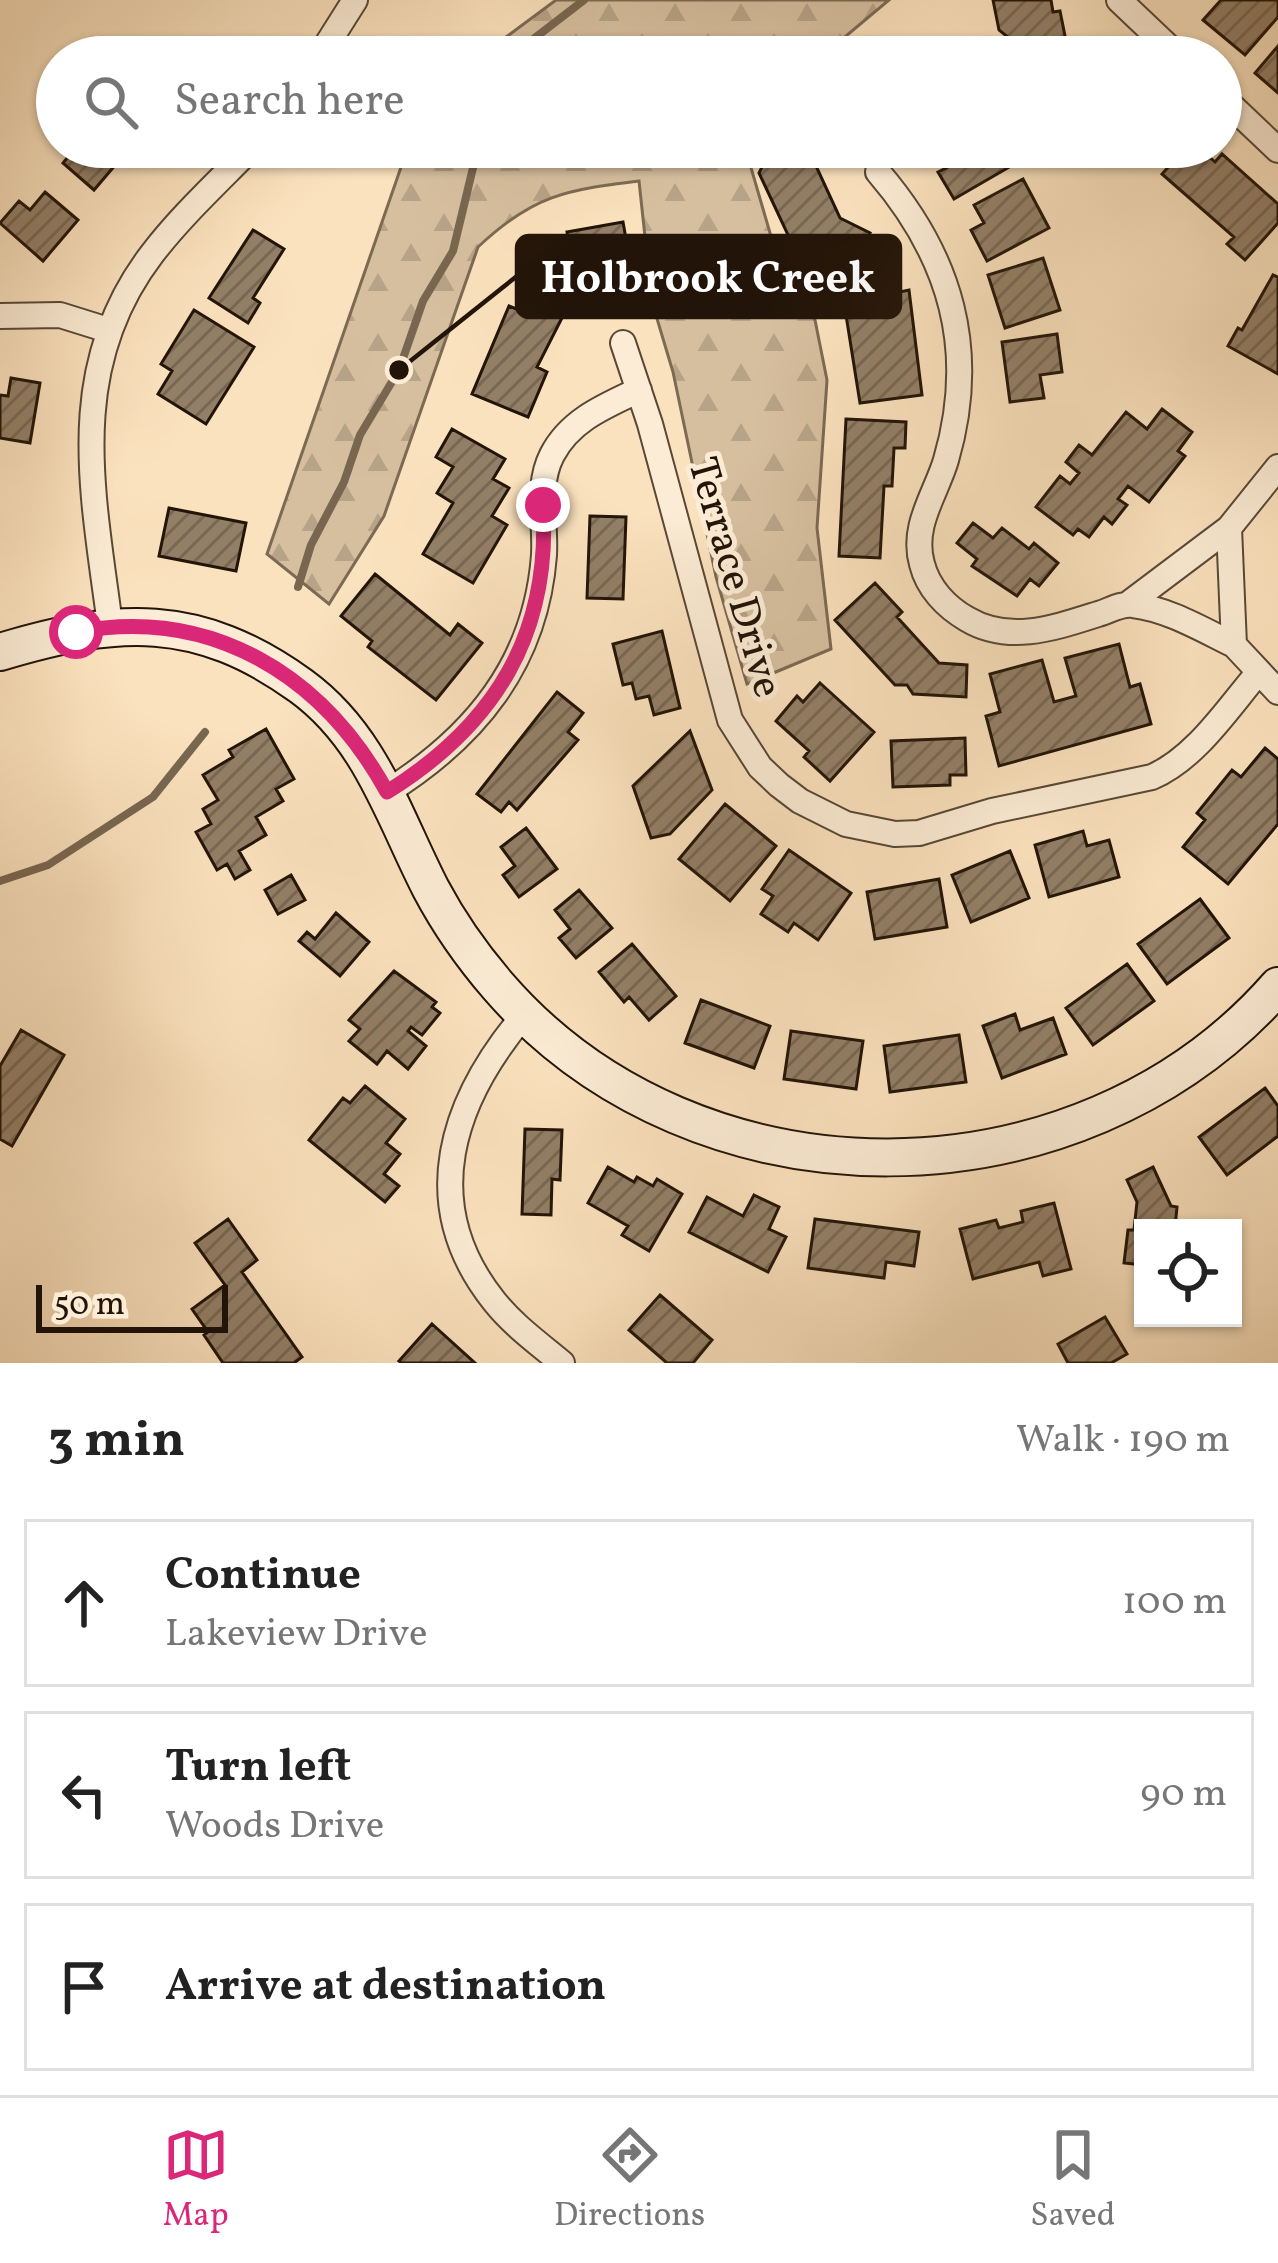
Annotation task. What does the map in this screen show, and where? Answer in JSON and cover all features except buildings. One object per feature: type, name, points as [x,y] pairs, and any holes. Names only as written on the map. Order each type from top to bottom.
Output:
[{"type":"street","points":[[332,36],[355,0]]},
{"type":"street","points":[[1119,0],[1157,36]]},
{"type":"street","points":[[1242,116],[1278,150]]},
{"type":"street","points":[[110,625],[95,513],[90,435],[94,382],[108,330],[151,255],[232,168]]},
{"type":"street","points":[[878,172],[904,202],[930,245],[955,319],[961,375],[958,404],[919,547],[931,585],[956,613],[1006,634],[1048,629],[1128,604],[1229,528],[1278,467]]},
{"type":"street","points":[[0,316],[60,315],[108,330]]},
{"type":"street","name":"Terrace Drive","points":[[623,344],[730,721],[760,766],[823,814],[871,830],[919,833],[992,811],[1152,777],[1165,772],[1201,739],[1258,673]]},
{"type":"street","points":[[387,792],[448,750],[492,700],[521,648],[538,591],[545,534],[543,487],[551,458],[570,430],[586,417],[639,390]]},
{"type":"street","points":[[1229,528],[1234,645]]},
{"type":"street","points":[[1128,604],[1167,614],[1234,645],[1278,692]]},
{"type":"street","points":[[0,652],[110,625],[178,629],[207,637],[282,673],[340,719],[387,792],[451,922],[497,986],[525,1014],[596,1072],[676,1115],[762,1144],[811,1154],[903,1160],[995,1149],[1106,1112],[1194,1062],[1278,986]]},
{"type":"street","points":[[525,1014],[485,1064],[470,1092],[452,1150],[453,1204],[466,1253],[492,1299],[562,1363]]},
{"type":"green space","points":[[556,0],[889,0],[846,36],[507,36]]},
{"type":"green space","points":[[401,168],[751,168],[777,257],[815,320],[827,380],[817,528],[831,649],[747,684],[716,577],[673,372],[652,302],[639,181],[552,198],[516,216],[478,247],[384,516],[329,604],[267,554]]},
{"type":"waterway","points":[[537,36],[584,0]]},
{"type":"waterway","points":[[298,587],[311,545],[344,482],[360,435],[399,370],[423,301],[453,251],[473,168]]},
{"type":"waterway","points":[[0,881],[48,865],[153,797],[205,732]]},
{"type":"place","name":"Holbrook Creek","points":[[399,370]]},
{"type":"route","points":[[76,632],[110,625],[178,629],[260,660],[303,687],[340,719],[387,792],[448,750],[507,676],[538,591],[544,560],[543,505]]}]
